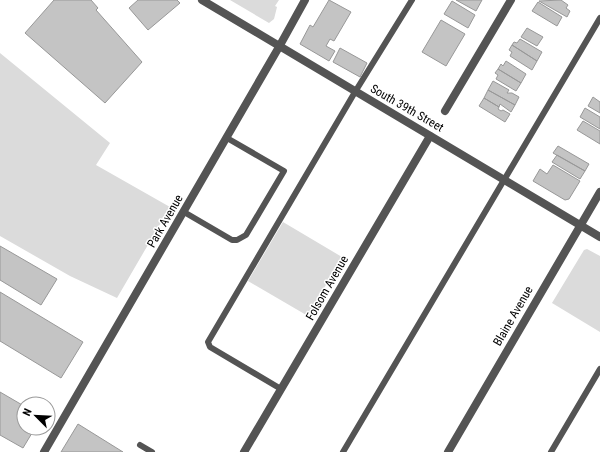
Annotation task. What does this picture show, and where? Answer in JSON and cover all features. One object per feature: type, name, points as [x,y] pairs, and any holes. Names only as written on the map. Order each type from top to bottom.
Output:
[{"type":"street","name":"South 39th Street","points":[[202,0],[600,237]]},
{"type":"street","name":"Park Avenue","points":[[44,452],[227,138],[305,0]]},
{"type":"street","points":[[445,111],[511,0]]},
{"type":"street","name":"Folsom Avenue","points":[[244,452],[430,136]]},
{"type":"street","name":"Blaine Avenue","points":[[448,452],[600,192]]},
{"type":"lane","points":[[281,389],[210,347],[208,342],[355,92],[412,0]]},
{"type":"lane","points":[[343,452],[600,18]]},
{"type":"lane","points":[[184,212],[232,240],[237,240],[246,235],[284,171],[227,138]]},
{"type":"lane","points":[[551,452],[600,369]]},
{"type":"lane","points":[[140,445],[152,452]]},
{"type":"shaded area","points":[[230,0],[279,0],[275,6],[277,7],[274,19],[269,23]]},
{"type":"shaded area","points":[[0,53],[110,143],[96,165],[170,207],[117,298],[70,276],[0,236]]},
{"type":"shaded area","points":[[283,222],[342,257],[308,316],[248,281]]},
{"type":"shaded area","points":[[587,249],[600,256],[600,332],[552,303],[584,250]]},
{"type":"building","points":[[54,0],[91,0],[98,8],[96,10],[142,62],[105,103],[25,33]]},
{"type":"building","points":[[138,0],[177,0],[180,3],[148,30],[129,8]]},
{"type":"building","points":[[329,0],[351,12],[334,41],[330,39],[326,46],[335,51],[329,61],[300,44],[310,25],[313,27]]},
{"type":"building","points":[[456,0],[482,0],[476,11]]},
{"type":"building","points":[[561,0],[568,5],[566,8],[570,11],[567,17],[539,1]]},
{"type":"building","points":[[452,1],[475,15],[468,28],[444,14]]},
{"type":"building","points":[[538,2],[562,17],[557,26],[532,11]]},
{"type":"building","points":[[441,20],[465,34],[446,66],[422,52]]},
{"type":"building","points":[[527,28],[543,37],[537,46],[521,37]]},
{"type":"building","points":[[520,39],[542,52],[537,61],[512,45],[514,42],[517,43]]},
{"type":"building","points":[[512,45],[537,61],[532,70],[510,56],[512,52],[509,50]]},
{"type":"building","points":[[340,48],[367,63],[360,77],[333,62]]},
{"type":"building","points":[[506,61],[526,74],[521,83],[498,69],[501,64],[503,66]]},
{"type":"building","points":[[498,69],[521,83],[516,91],[496,79],[498,75],[495,73]]},
{"type":"building","points":[[493,81],[509,90],[507,93],[512,93],[519,97],[515,105],[488,90]]},
{"type":"building","points":[[488,90],[515,105],[511,112],[500,104],[499,107],[484,98]]},
{"type":"building","points":[[593,97],[600,102],[600,113],[588,106]]},
{"type":"building","points":[[484,98],[499,107],[498,109],[501,111],[503,110],[510,114],[505,122],[479,106]]},
{"type":"building","points":[[585,108],[600,117],[600,129],[580,117]]},
{"type":"building","points":[[583,121],[600,131],[600,144],[577,130]]},
{"type":"building","points":[[558,146],[589,164],[585,171],[553,153]]},
{"type":"building","points":[[557,155],[585,171],[580,179],[552,162]]},
{"type":"building","points":[[553,165],[580,181],[569,199],[565,200],[533,181],[540,169],[547,174]]},
{"type":"building","points":[[0,246],[57,279],[41,305],[0,280]]},
{"type":"building","points":[[0,292],[83,342],[61,378],[0,341]]},
{"type":"building","points":[[0,392],[16,401],[16,436],[30,436],[23,448],[0,435]]},
{"type":"building","points":[[78,424],[123,452],[61,452]]}]
